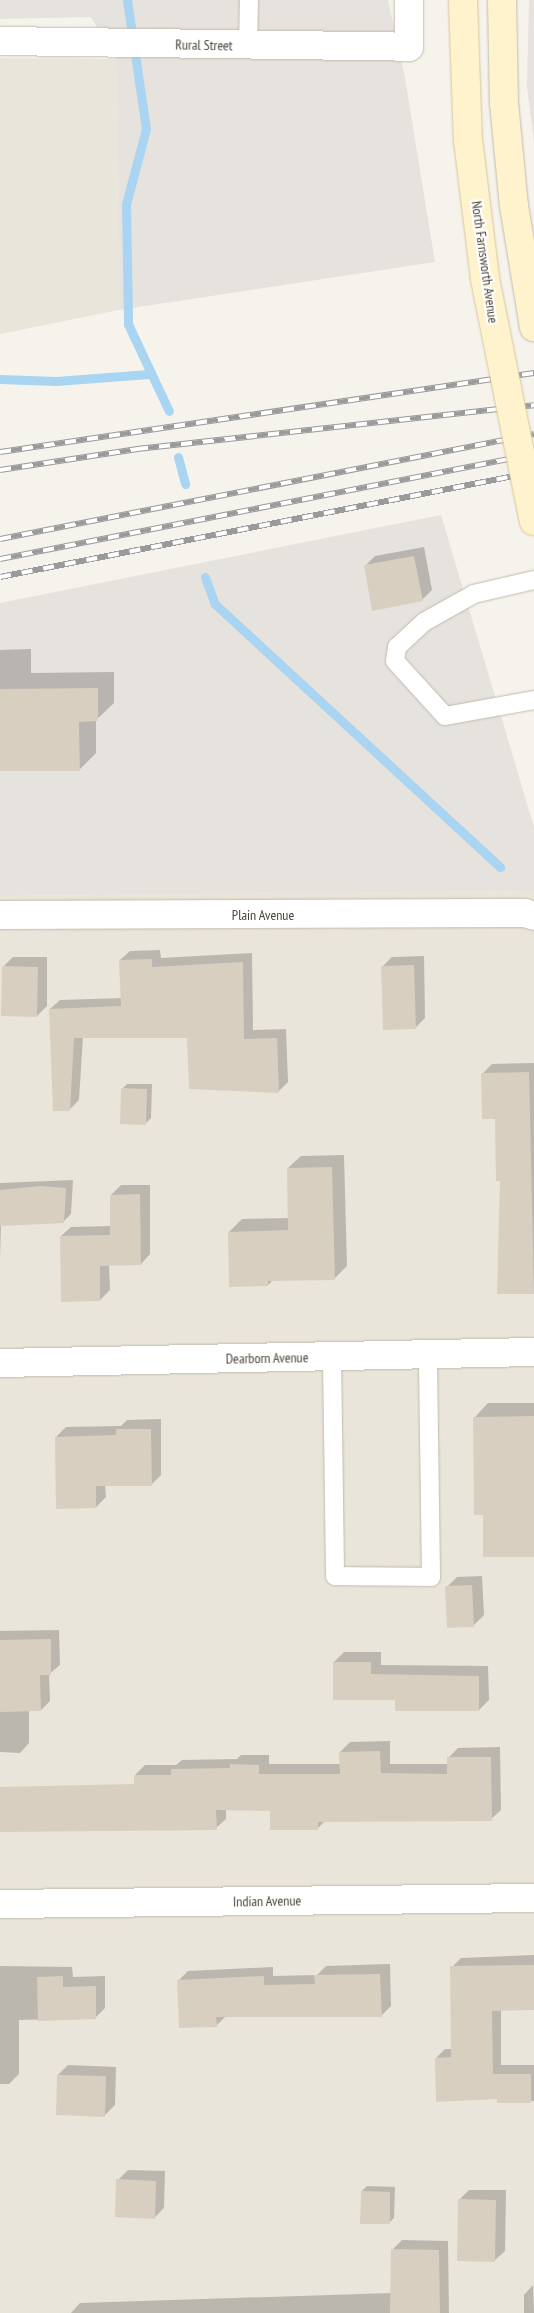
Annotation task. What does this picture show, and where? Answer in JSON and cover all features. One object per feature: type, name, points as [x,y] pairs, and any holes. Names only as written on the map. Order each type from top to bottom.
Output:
[{"type":"main road","name":"North Farnsworth Avenue","points":[[463,0],[468,140],[485,279],[534,522]]},
{"type":"main road","points":[[502,0],[504,104],[514,206],[534,327]]},
{"type":"street","name":"Rural Street","points":[[0,41],[409,47],[409,0]]},
{"type":"street","name":"Plain Avenue","points":[[0,915],[530,914]]},
{"type":"street","name":"Dearborn Avenue","points":[[0,1363],[534,1352]]},
{"type":"street","name":"Indian Avenue","points":[[0,1904],[534,1898]]},
{"type":"lane","points":[[248,46],[249,0]]},
{"type":"lane","points":[[534,580],[474,594],[424,622],[396,647],[395,661],[446,716],[534,700]]},
{"type":"lane","points":[[332,1357],[334,1576],[431,1577],[428,1355]]},
{"type":"shaded area","points":[[0,0],[388,0],[405,78],[435,262],[119,310],[116,59],[91,17],[0,19]]},
{"type":"shaded area","points":[[529,0],[534,0],[534,144],[527,86]]},
{"type":"shaded area","points":[[0,58],[116,59],[119,310],[0,334]]},
{"type":"shaded area","points":[[441,515],[534,827],[534,891],[0,896],[0,603]]},
{"type":"shaded area","points":[[534,891],[534,2313],[0,2313],[0,896]]},
{"type":"building","points":[[414,556],[423,601],[372,611],[364,565]]},
{"type":"building","points":[[98,688],[98,721],[79,722],[80,771],[0,771],[0,689]]},
{"type":"building","points":[[152,959],[152,967],[243,962],[244,1039],[277,1038],[279,1093],[189,1089],[187,1038],[74,1038],[70,1111],[53,1111],[49,1009],[121,1006],[119,960]]},
{"type":"building","points":[[414,965],[416,1029],[383,1030],[381,966]]},
{"type":"building","points":[[2,966],[38,967],[37,1017],[1,1016]]},
{"type":"building","points":[[529,1072],[534,1294],[497,1294],[500,1181],[496,1181],[495,1119],[482,1119],[481,1073]]},
{"type":"building","points":[[121,1088],[147,1089],[146,1125],[120,1124]]},
{"type":"building","points":[[332,1167],[335,1280],[268,1281],[268,1286],[229,1287],[228,1232],[288,1230],[287,1168]]},
{"type":"building","points":[[41,1186],[66,1188],[64,1223],[0,1226],[0,1190]]},
{"type":"building","points":[[140,1194],[141,1265],[100,1266],[100,1301],[61,1302],[60,1236],[110,1235],[110,1195]]},
{"type":"building","points":[[534,1416],[534,1557],[483,1557],[483,1515],[474,1515],[473,1417]]},
{"type":"building","points":[[116,1429],[151,1429],[152,1486],[96,1486],[96,1508],[56,1509],[55,1437],[116,1435]]},
{"type":"building","points":[[472,1585],[474,1627],[447,1628],[445,1586]]},
{"type":"building","points":[[51,1639],[51,1675],[40,1675],[41,1711],[0,1712],[0,1640]]},
{"type":"building","points":[[333,1662],[371,1662],[371,1674],[479,1676],[479,1711],[395,1711],[395,1700],[333,1700]]},
{"type":"building","points":[[380,1751],[381,1773],[447,1774],[447,1757],[491,1757],[492,1821],[318,1822],[318,1830],[270,1830],[270,1811],[216,1810],[217,1830],[0,1832],[0,1787],[134,1784],[134,1775],[171,1775],[171,1769],[230,1768],[230,1764],[259,1765],[259,1774],[340,1774],[339,1752]]},
{"type":"building","points":[[534,1965],[534,2010],[492,2011],[493,2074],[531,2074],[531,2103],[497,2103],[497,2099],[436,2102],[435,2058],[451,2057],[450,1966]]},
{"type":"building","points":[[380,1974],[382,2017],[216,2017],[217,2027],[179,2028],[177,1980],[264,1976],[264,1985],[315,1984],[314,1975]]},
{"type":"building","points":[[63,1976],[63,1987],[96,1986],[96,2019],[38,2021],[37,1977]]},
{"type":"building","points":[[57,2075],[106,2076],[105,2117],[56,2115]]},
{"type":"building","points":[[116,2179],[156,2181],[155,2219],[115,2217]]},
{"type":"building","points":[[361,2191],[390,2192],[390,2224],[360,2224]]},
{"type":"building","points":[[458,2199],[496,2200],[495,2262],[457,2261]]},
{"type":"building","points":[[391,2249],[439,2250],[440,2313],[390,2313]]},
{"type":"waterway","points":[[127,0],[146,129],[126,204],[128,324],[169,411]]},
{"type":"waterway","points":[[0,379],[56,381],[149,374]]},
{"type":"waterway","points":[[178,457],[185,484]]},
{"type":"waterway","points":[[205,577],[215,604],[500,867]]},
{"type":"railway","points":[[0,452],[534,373]]},
{"type":"railway","points":[[0,470],[137,449],[534,405]]},
{"type":"railway","points":[[0,539],[534,434]]},
{"type":"railway","points":[[0,559],[534,454]]},
{"type":"railway","points":[[0,577],[534,472]]}]
